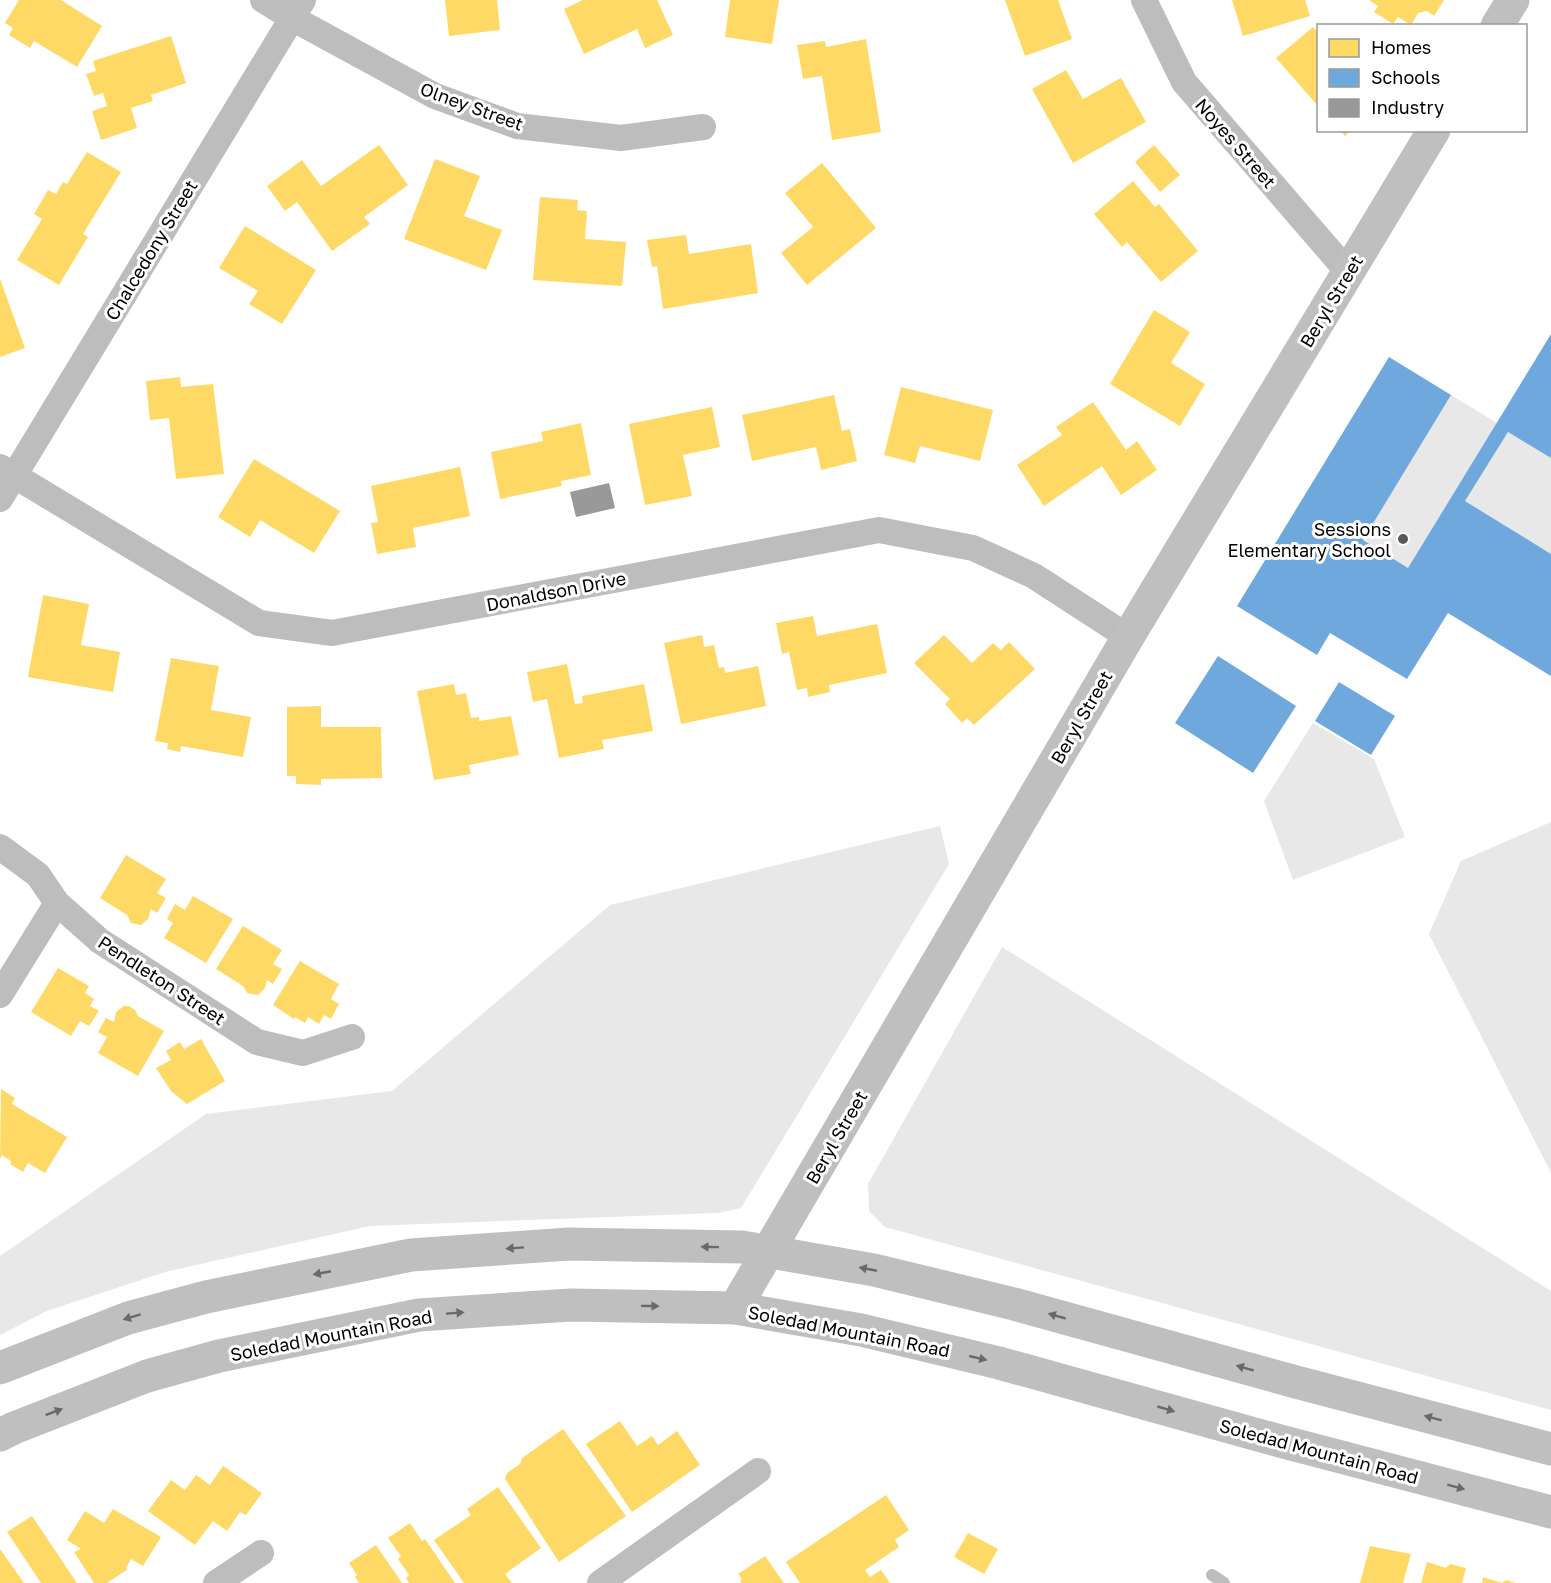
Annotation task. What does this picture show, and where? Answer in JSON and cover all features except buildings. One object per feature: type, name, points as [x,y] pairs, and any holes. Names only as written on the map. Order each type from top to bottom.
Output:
[{"type":"main road","points":[[1498,24],[1513,0]]},
{"type":"main road","name":"Beryl Street","points":[[735,1308],[1128,637],[1433,132]]},
{"type":"main road","points":[[0,1368],[128,1318],[206,1296],[411,1255],[569,1244],[742,1247],[874,1270],[1014,1304],[1551,1449]]},
{"type":"main road","name":"Soledad Mountain Road","points":[[0,1435],[147,1376],[219,1356],[419,1315],[571,1305],[735,1308],[861,1330],[987,1360],[1280,1441],[1551,1512]]},
{"type":"street","name":"Olney Street","points":[[263,0],[297,9],[435,96],[517,126],[621,138],[703,127]]},
{"type":"street","name":"Noyes Street","points":[[1144,0],[1184,82],[1348,272]]},
{"type":"street","name":"Chalcedony Street","points":[[0,499],[7,471],[297,9]]},
{"type":"street","name":"Donaldson Drive","points":[[7,471],[259,623],[332,633],[879,530],[973,548],[1034,576],[1128,637]]},
{"type":"street","name":"Pendleton Street","points":[[0,848],[38,875],[57,903],[100,941],[257,1042],[303,1053],[351,1037]]},
{"type":"street","points":[[0,995],[57,903]]},
{"type":"street","points":[[600,1583],[758,1471]]},
{"type":"street","points":[[216,1583],[261,1553]]},
{"type":"lane","points":[[1212,1575],[1224,1583]]},
{"type":"shaded area","points":[[1451,395],[1497,423],[1408,568],[1363,540]]},
{"type":"shaded area","points":[[1508,432],[1551,458],[1551,554],[1465,501]]},
{"type":"shaded area","points":[[1313,723],[1374,759],[1405,837],[1293,880],[1264,801]]},
{"type":"shaded area","points":[[1551,822],[1551,1173],[1429,934],[1461,861]]},
{"type":"shaded area","points":[[940,826],[949,864],[741,1208],[718,1213],[370,1226],[165,1272],[47,1311],[0,1335],[0,1256],[206,1114],[392,1091],[610,905]]},
{"type":"shaded area","points":[[1002,947],[1551,1291],[1551,1410],[885,1227],[869,1211],[868,1184]]},
{"type":"place","name":"Sessions Elementary School","points":[[1403,539]]}]
